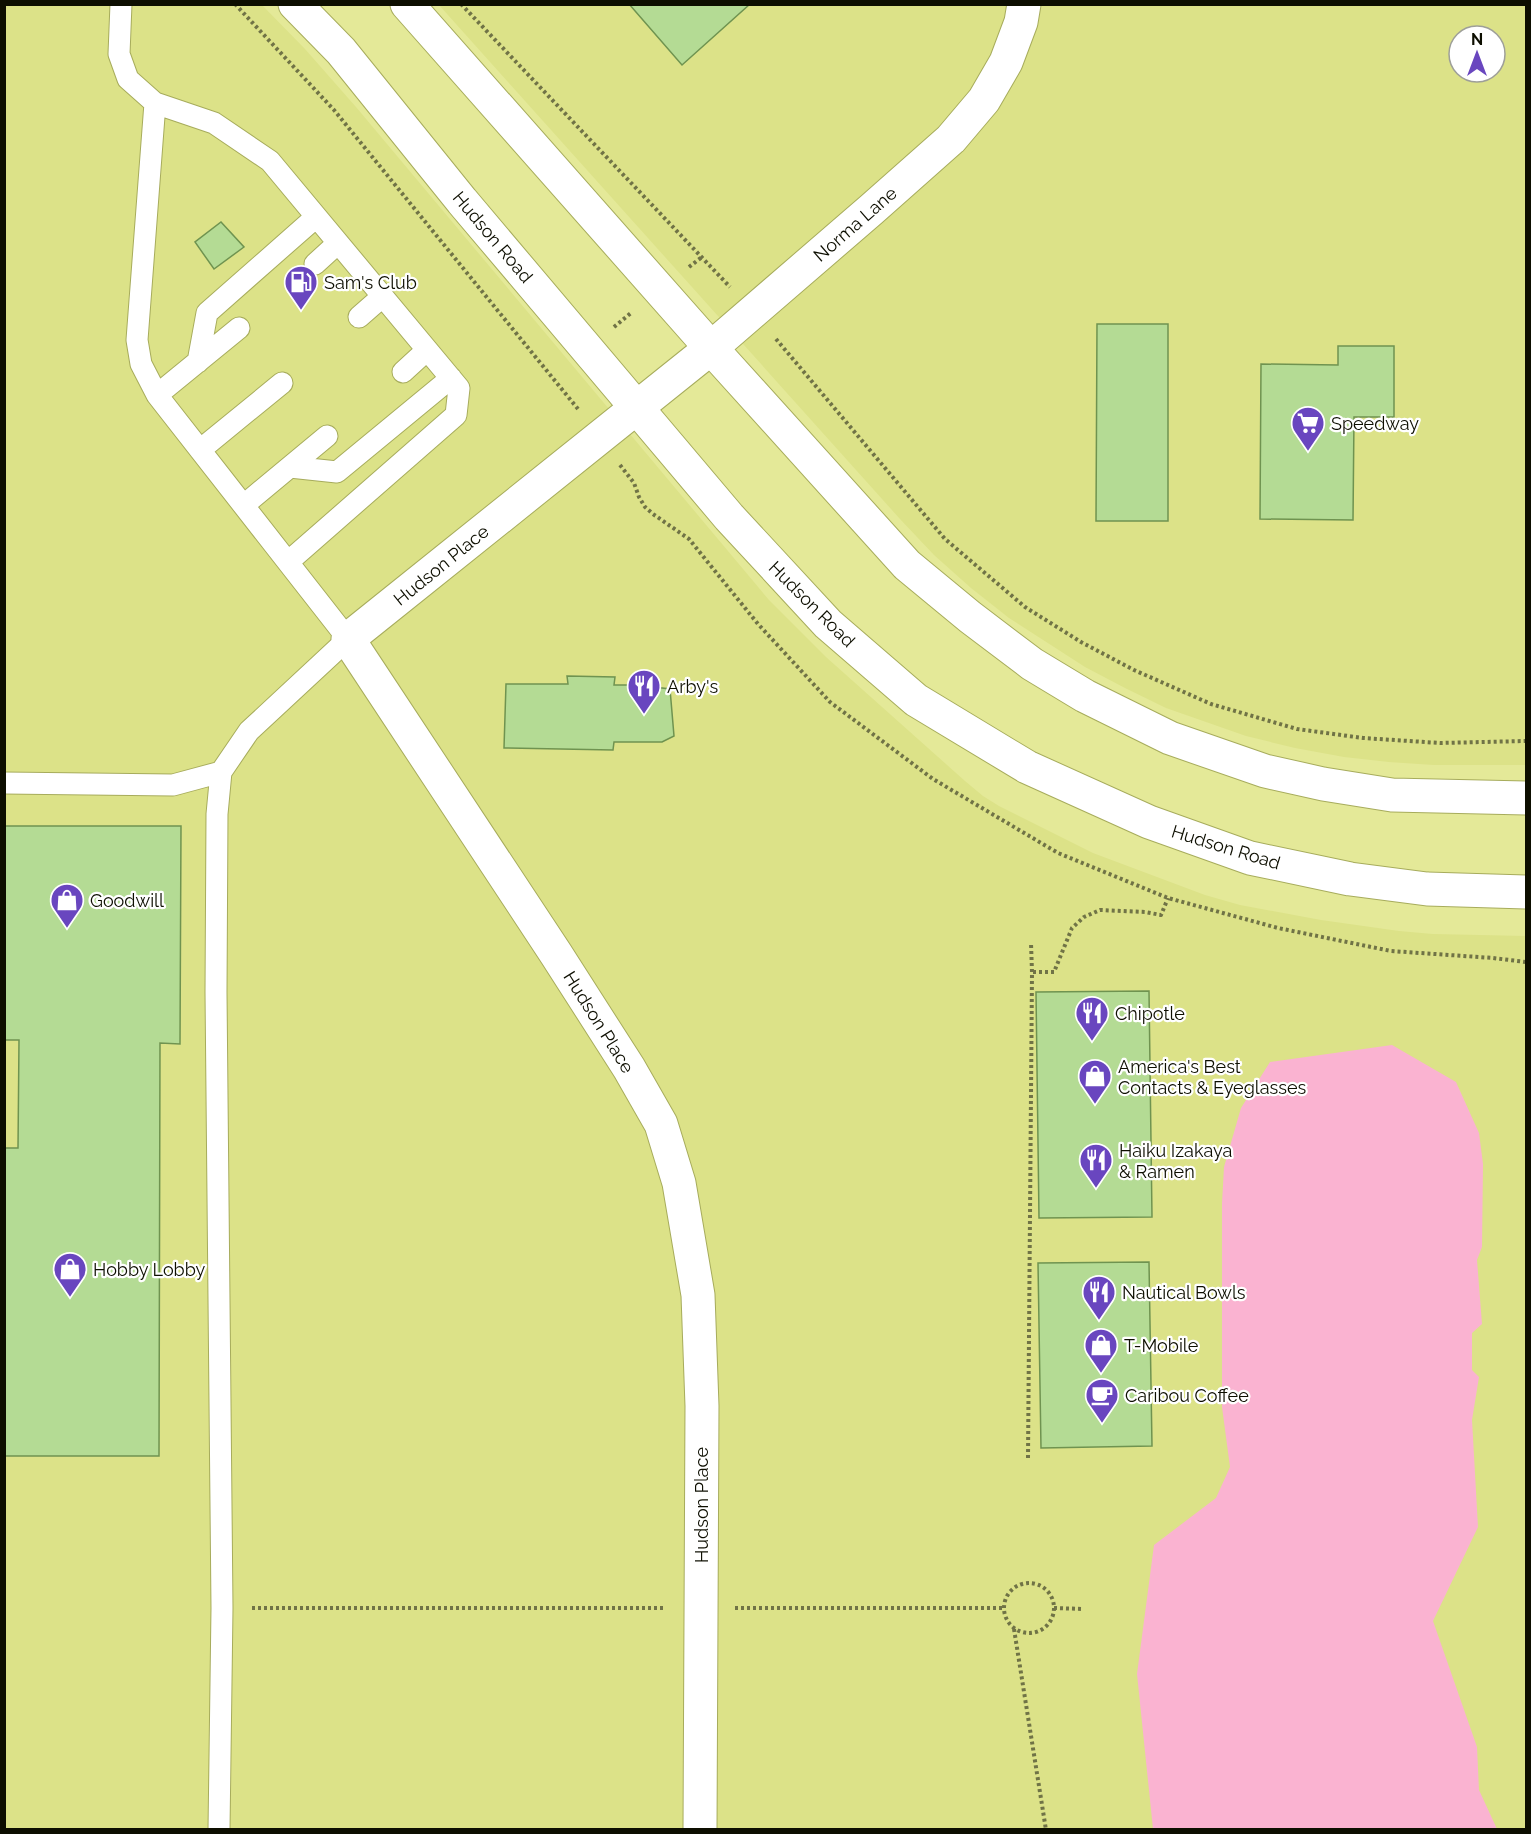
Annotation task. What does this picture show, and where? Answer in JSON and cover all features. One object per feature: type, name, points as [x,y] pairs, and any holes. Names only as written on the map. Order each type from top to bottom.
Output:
[{"type":"street","name":"Hudson Road","points":[[295,4],[341,51],[462,201],[729,517],[828,624],[916,700],[1027,767],[1149,822],[1250,858],[1350,879],[1427,889],[1527,892]]},
{"type":"street","points":[[407,4],[659,290],[907,565],[1032,664],[1085,696],[1170,738],[1265,771],[1323,784],[1392,795],[1527,798]]},
{"type":"street","name":"Norma Lane","points":[[637,406],[711,348],[951,140],[984,100],[1006,62],[1021,22],[1024,4]]},
{"type":"street","name":"Hudson Place","points":[[637,406],[348,639],[629,1068],[661,1124],[679,1183],[698,1294],[702,1406],[700,1830]]},
{"type":"lane","points":[[121,4],[119,54],[128,79],[154,103],[214,123],[270,161],[459,388],[456,415],[288,562]]},
{"type":"lane","points":[[154,103],[138,340],[141,364],[157,395],[348,639],[249,731],[221,772],[217,814],[216,1004],[222,1608],[219,1830]]},
{"type":"lane","points":[[198,362],[207,313],[316,217]]},
{"type":"lane","points":[[315,264],[338,243]]},
{"type":"lane","points":[[359,317],[383,296]]},
{"type":"lane","points":[[157,395],[239,328]]},
{"type":"lane","points":[[403,372],[427,350]]},
{"type":"lane","points":[[290,467],[337,472],[451,378]]},
{"type":"lane","points":[[200,450],[282,382]]},
{"type":"lane","points":[[244,505],[327,436]]},
{"type":"lane","points":[[4,783],[172,785],[221,772]]},
{"type":"path","points":[[235,4],[334,110],[552,376],[702,256],[461,4]]},
{"type":"path","points":[[809,379],[945,539],[1025,607],[1081,642],[1134,670],[1211,704],[1297,729],[1363,738],[1418,741],[1527,741]]},
{"type":"path","points":[[1032,972],[1054,972],[1072,928],[1084,917],[1100,910],[1161,915],[1168,898]]},
{"type":"path","points":[[1028,1458],[1031,943]]},
{"type":"path","points":[[1033,1583],[1049,1592],[1054,1608],[1053,1617],[1044,1629],[1028,1634],[1014,1629],[1004,1616],[1003,1608],[1010,1591],[1016,1586],[1033,1583]]},
{"type":"path","points":[[222,1608],[1003,1608]]},
{"type":"path","points":[[1054,1608],[1083,1609]]},
{"type":"path","points":[[1014,1629],[1046,1830]]},
{"type":"shaded area","points":[[5,5],[262,5],[305,49],[356,107],[769,600],[826,657],[965,781],[999,806],[1093,853],[1205,895],[1240,905],[1399,931],[1526,936],[1526,1829],[5,1830]]},
{"type":"shaded area","points":[[439,5],[1526,5],[1526,765],[1434,765],[1344,757],[1246,736],[1166,708],[1085,667],[1009,618],[934,555]]},
{"type":"shaded area","points":[[1392,1045],[1456,1082],[1479,1133],[1483,1164],[1482,1247],[1477,1260],[1482,1324],[1472,1333],[1472,1370],[1479,1377],[1472,1420],[1478,1527],[1433,1621],[1477,1747],[1479,1790],[1497,1829],[1153,1829],[1137,1674],[1154,1545],[1216,1498],[1230,1467],[1222,1407],[1222,1203],[1224,1167],[1241,1108],[1270,1062]]},
{"type":"building","points":[[629,4],[750,4],[682,65]]},
{"type":"building","points":[[221,222],[244,247],[214,269],[195,242]]},
{"type":"building","points":[[1097,324],[1168,324],[1168,521],[1096,521]]},
{"type":"building","points":[[1338,346],[1394,346],[1394,417],[1354,417],[1353,520],[1260,519],[1261,364],[1338,365]]},
{"type":"building","points":[[567,676],[615,677],[614,685],[670,689],[674,736],[662,742],[614,742],[613,750],[504,748],[506,684],[568,684]]},
{"type":"building","points":[[4,826],[181,826],[180,1044],[160,1043],[159,1456],[4,1456],[4,1148],[18,1148],[19,1040],[4,1040]]},
{"type":"building","points":[[1149,991],[1152,1217],[1039,1218],[1036,992]]},
{"type":"building","points":[[1149,1262],[1152,1446],[1041,1448],[1038,1263]]},
{"type":"place","name":"Sam's Club","points":[[301,311]]},
{"type":"place","name":"Speedway","points":[[1308,452]]},
{"type":"place","name":"Arby's","points":[[644,715]]},
{"type":"place","name":"Goodwill","points":[[67,929]]},
{"type":"place","name":"Chipotle","points":[[1092,1042]]},
{"type":"place","name":"America's Best Contacts & Eyeglasses","points":[[1095,1105]]},
{"type":"place","name":"Haiku Izakaya & Ramen","points":[[1096,1189]]},
{"type":"place","name":"Hobby Lobby","points":[[70,1298]]},
{"type":"place","name":"Nautical Bowls","points":[[1099,1321]]},
{"type":"place","name":"T-Mobile","points":[[1101,1374]]},
{"type":"place","name":"Caribou Coffee","points":[[1102,1424]]}]
